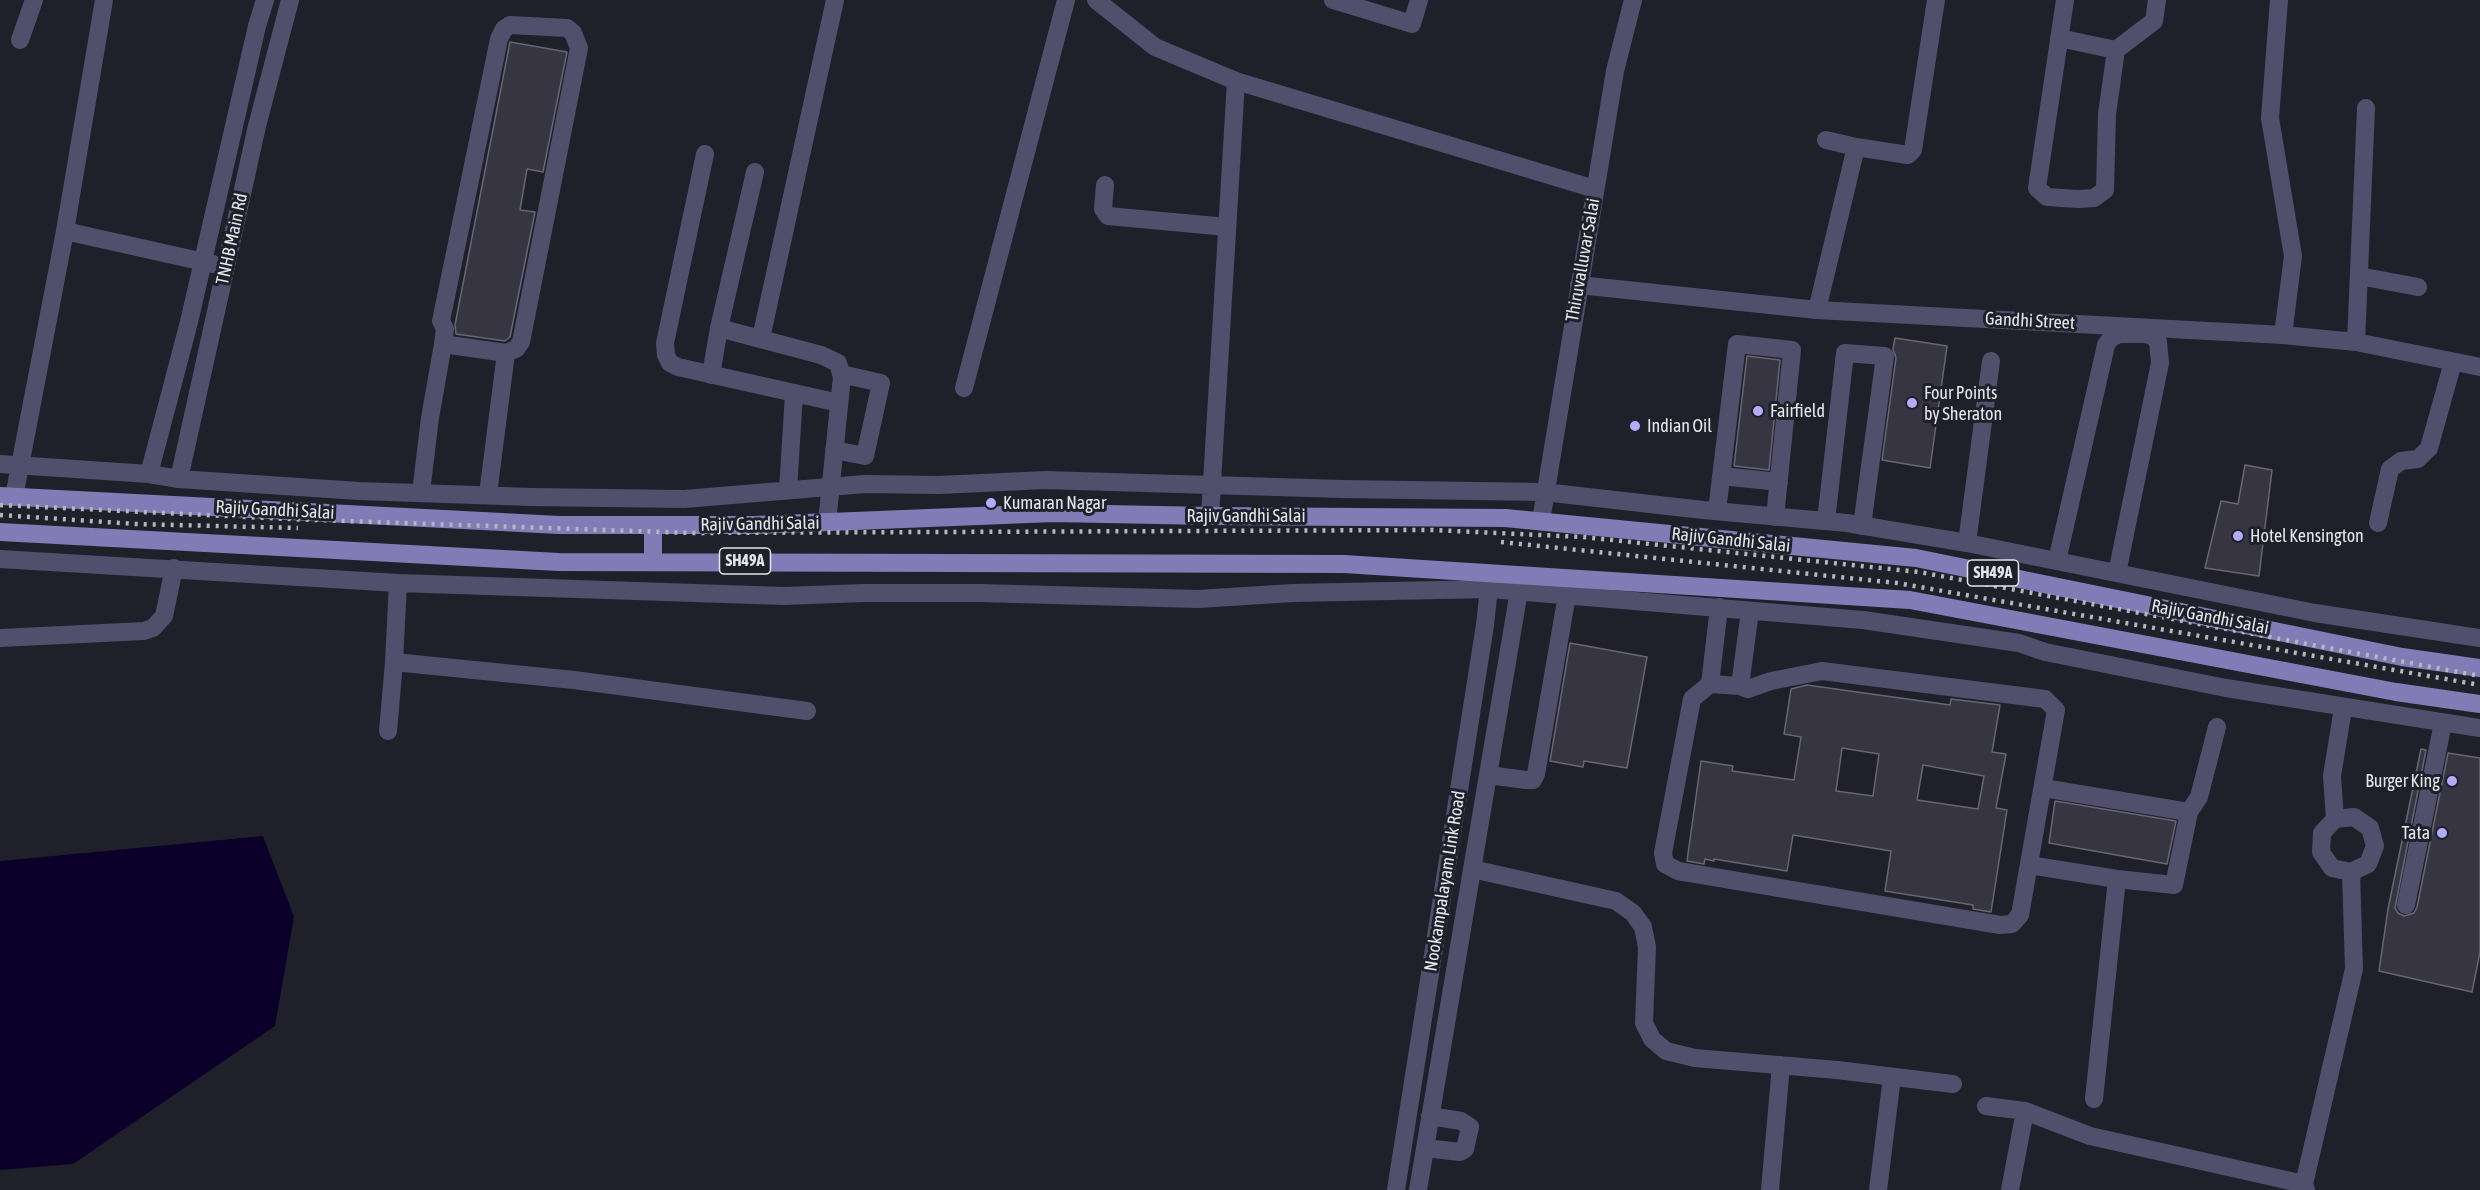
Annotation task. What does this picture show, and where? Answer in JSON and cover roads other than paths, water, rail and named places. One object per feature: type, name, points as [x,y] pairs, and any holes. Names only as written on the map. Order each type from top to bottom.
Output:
[{"type":"main road","name":"Rajiv Gandhi Salai","points":[[7,496],[560,525],[755,525],[1053,513],[1505,518],[1916,558],[2402,657],[2480,668]]},
{"type":"main road","points":[[653,525],[653,561]]},
{"type":"main road","name":"Rajiv Gandhi Salai","points":[[0,532],[559,562],[1344,564],[1519,582],[1910,600],[2385,690],[2480,704]]},
{"type":"street","points":[[20,40],[34,0]]},
{"type":"street","points":[[7,496],[20,465],[65,231],[104,0]]},
{"type":"street","name":"TNHB Main Rd","points":[[149,474],[203,261],[265,0]]},
{"type":"street","name":"TNHB Main Rd","points":[[179,479],[260,116],[290,0]]},
{"type":"street","points":[[761,338],[835,0]]},
{"type":"street","points":[[964,388],[1066,0]]},
{"type":"street","points":[[1096,0],[1155,47],[1236,81],[1595,189]]},
{"type":"street","points":[[1333,0],[1412,24],[1419,0]]},
{"type":"street","name":"Thiruvalluvar Salai","points":[[1540,521],[1615,71],[1633,0]]},
{"type":"street","points":[[1826,140],[1908,155],[1913,150],[1936,0]]},
{"type":"street","points":[[2065,0],[2037,188],[2047,196],[2094,198],[2105,190],[2107,114],[2116,50],[2154,21],[2157,0]]},
{"type":"street","points":[[2279,0],[2270,118],[2293,256],[2283,334]]},
{"type":"street","points":[[421,492],[445,328],[441,321],[499,39],[504,29],[510,25],[567,28],[573,33],[579,48],[520,342],[516,349],[506,353],[443,344]]},
{"type":"street","points":[[2060,38],[2116,50]]},
{"type":"street","points":[[1210,516],[1210,485],[1236,81]]},
{"type":"street","points":[[2356,342],[2366,108]]},
{"type":"street","points":[[1817,310],[1856,147]]},
{"type":"street","points":[[705,154],[665,343],[666,355],[670,363],[711,375],[838,403]]},
{"type":"street","points":[[711,375],[719,328],[755,172]]},
{"type":"street","points":[[1105,185],[1102,209],[1108,216],[1227,227]]},
{"type":"street","points":[[65,231],[226,268]]},
{"type":"street","points":[[2359,276],[2418,287]]},
{"type":"street","name":"Gandhi Street","points":[[1578,285],[1817,310],[2283,334],[2356,342],[2480,367]]},
{"type":"street","points":[[719,328],[761,338],[832,359],[838,363],[841,374],[827,522]]},
{"type":"street","points":[[2057,561],[2106,345],[2111,338],[2119,334],[2144,334],[2153,336],[2158,342],[2160,363],[2117,573]]},
{"type":"street","points":[[1717,511],[1737,344],[1792,350],[1775,517]]},
{"type":"street","points":[[488,494],[506,353]]},
{"type":"street","points":[[1826,521],[1845,353],[1885,356],[1863,526]]},
{"type":"street","points":[[1967,543],[1991,361]]},
{"type":"street","points":[[2378,523],[2390,469],[2401,461],[2418,459],[2429,448],[2453,362]]},
{"type":"street","points":[[834,450],[865,456],[881,383],[841,374]]},
{"type":"street","points":[[788,490],[794,394]]},
{"type":"street","points":[[0,464],[359,491],[531,497],[684,499],[865,484],[939,485],[1045,480],[1544,492],[1863,526],[1967,543],[2315,613],[2480,638]]},
{"type":"street","points":[[1721,476],[1779,482]]},
{"type":"street","points":[[0,559],[398,583],[784,596],[980,593],[1198,599],[1490,580]]},
{"type":"street","points":[[0,638],[144,631],[153,628],[164,616],[174,568]]},
{"type":"street","name":"Nookampalayam Link Road","points":[[1396,1190],[1490,580]]},
{"type":"street","points":[[1519,582],[1567,595],[1863,620],[2019,643],[2045,652],[2226,688],[2480,728]]},
{"type":"street","name":"Nookampalayam Link Road","points":[[1418,1190],[1519,582]]},
{"type":"street","points":[[388,731],[398,583]]},
{"type":"street","points":[[1488,775],[1533,780],[1536,774],[1567,595]]},
{"type":"street","points":[[1710,684],[1740,686],[1748,689],[1771,681],[1822,671],[2045,699],[2056,710],[2020,915],[2012,924],[2000,925],[1678,871],[1665,864],[1663,854],[1692,699],[1710,684],[1719,608]]},
{"type":"street","points":[[1740,686],[1750,611]]},
{"type":"street","points":[[394,662],[574,680],[807,711]]},
{"type":"street","points":[[2335,819],[2332,776],[2343,708]]},
{"type":"street","points":[[2406,905],[2443,723]]},
{"type":"street","points":[[2029,865],[2117,879],[2174,885],[2189,812],[2199,797],[2217,727]]},
{"type":"street","points":[[2043,788],[2189,812]]},
{"type":"street","points":[[2354,817],[2370,828],[2375,846],[2368,864],[2351,872],[2332,868],[2321,852],[2322,833],[2335,819],[2354,817]]},
{"type":"street","points":[[1472,869],[1616,900],[1633,913],[1643,927],[1647,947],[1644,1023],[1652,1039],[1666,1051],[1695,1058],[1953,1084]]},
{"type":"street","points":[[1986,1106],[2025,1111],[2090,1136],[2305,1187],[2354,969],[2351,872]]},
{"type":"street","points":[[2094,1099],[2117,879]]},
{"type":"street","points":[[1770,1190],[1781,1065]]},
{"type":"street","points":[[1878,1190],[1892,1077]]},
{"type":"street","points":[[2010,1190],[2025,1111]]},
{"type":"street","points":[[1425,1148],[1460,1152],[1465,1149],[1470,1127],[1461,1121],[1430,1116]]},
{"type":"railway","points":[[0,505],[288,519],[692,533],[1433,530],[1583,537],[1919,572],[2480,676]]},
{"type":"railway","points":[[0,515],[136,524],[298,528]]},
{"type":"railway","points":[[1501,542],[1897,583],[2480,685]]},
{"type":"place","name":"Four Points by Sheraton","points":[[1912,403]]},
{"type":"place","name":"Fairfield","points":[[1758,411]]},
{"type":"place","name":"Indian Oil","points":[[1635,426]]},
{"type":"place","name":"Kumaran Nagar","points":[[991,503]]},
{"type":"place","name":"Hotel Kensington","points":[[2238,536]]},
{"type":"place","name":"Burger King","points":[[2452,781]]},
{"type":"place","name":"Tata","points":[[2442,833]]}]
